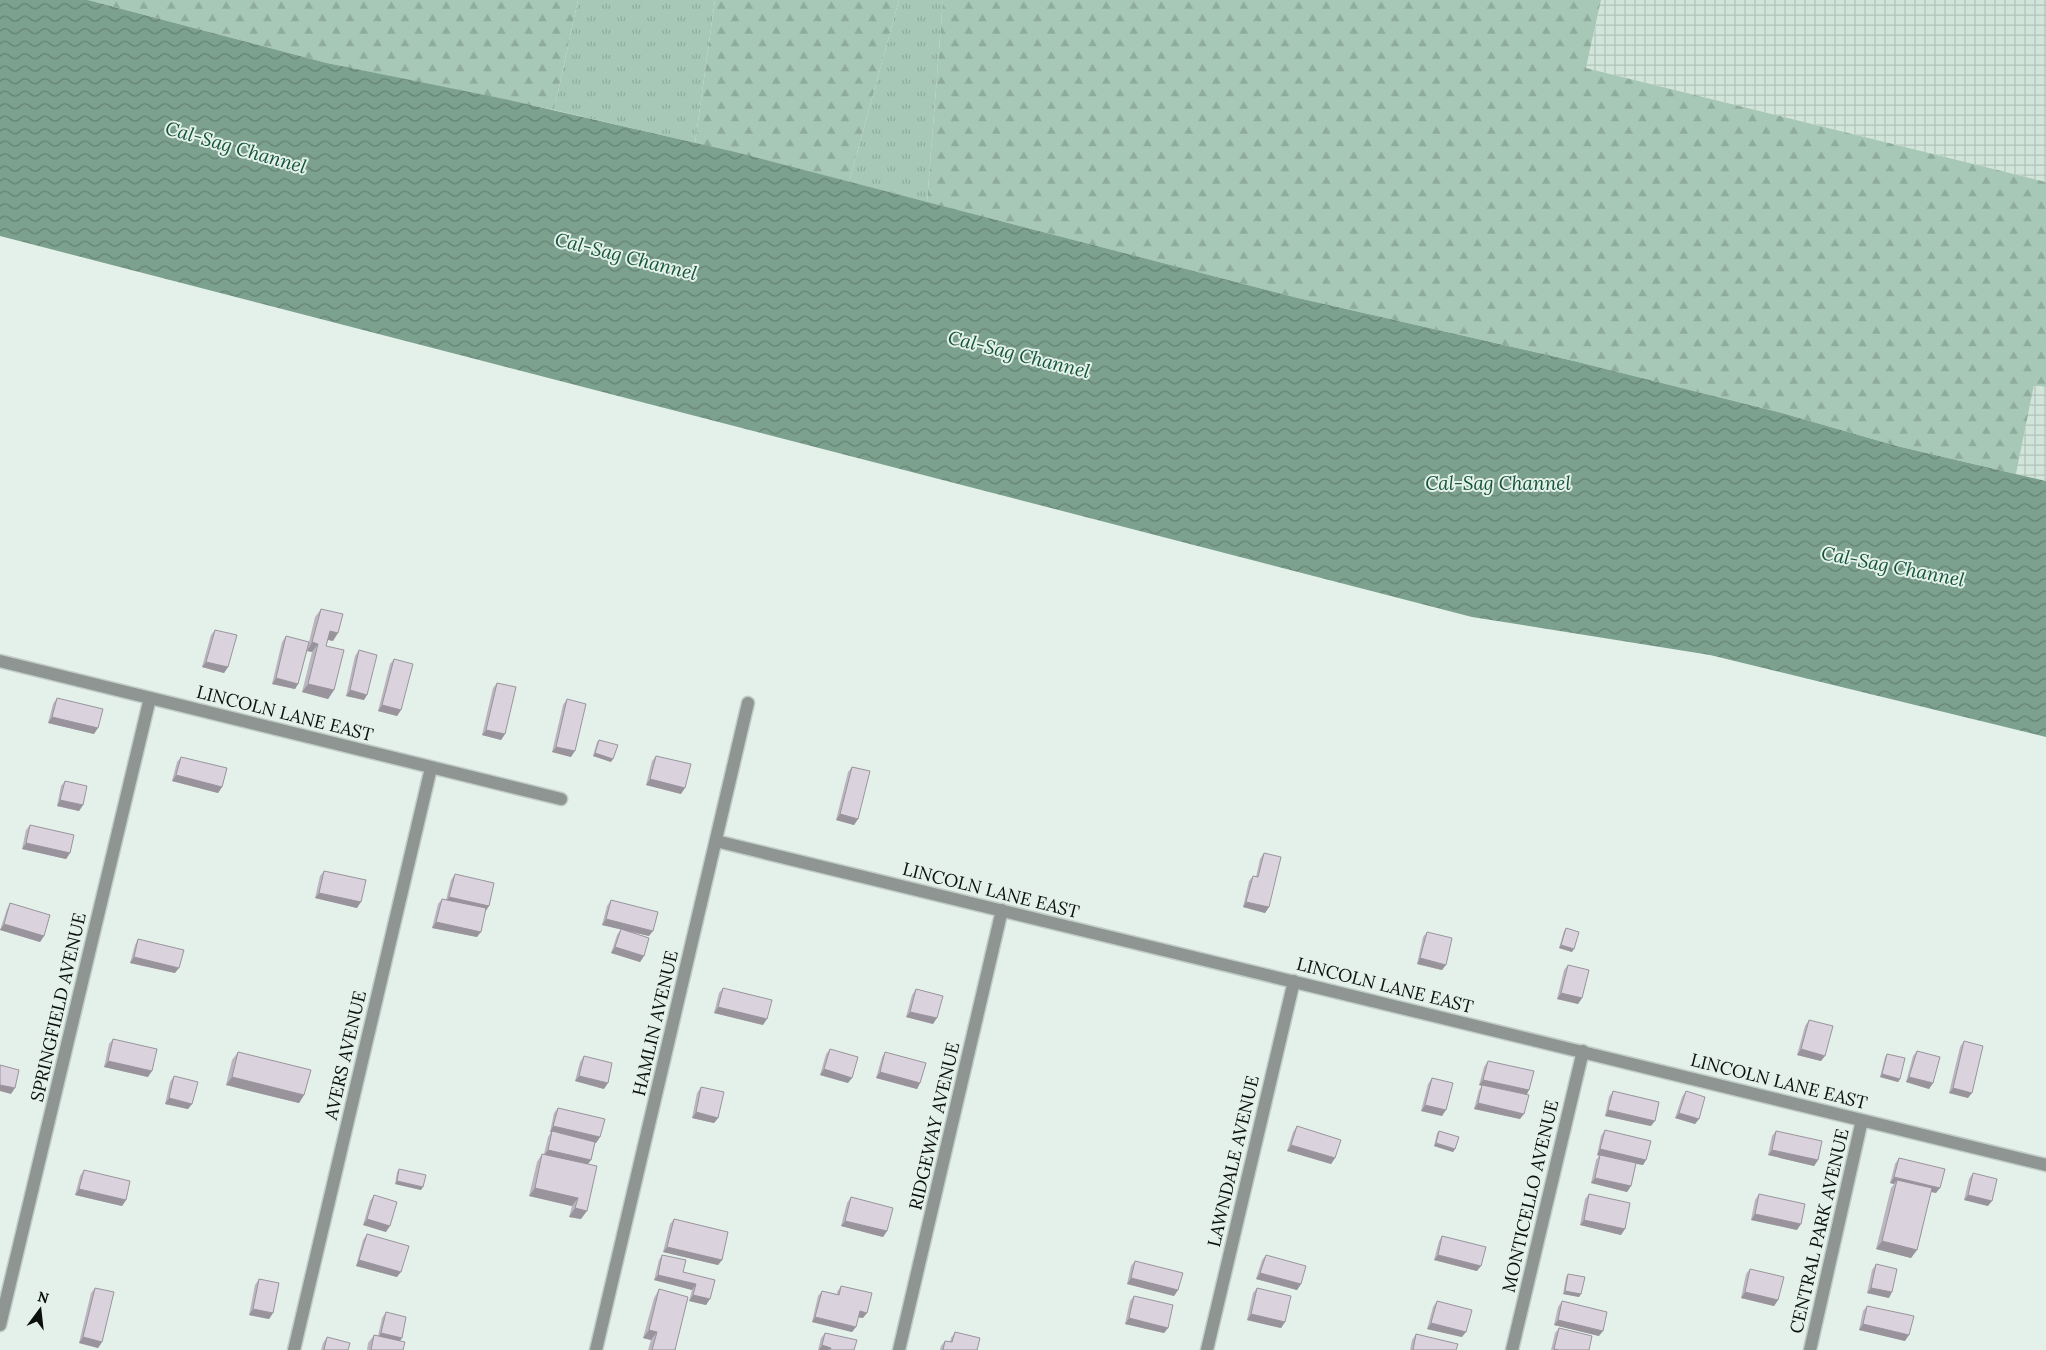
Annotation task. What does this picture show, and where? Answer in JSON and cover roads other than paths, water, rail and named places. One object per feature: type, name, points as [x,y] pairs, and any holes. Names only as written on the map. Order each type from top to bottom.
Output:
[{"type":"street","name":"LINCOLN LANE EAST","points":[[0,661],[561,800]]},
{"type":"street","name":"SPRINGFIELD AVENUE","points":[[0,1325],[150,698]]},
{"type":"street","name":"HAMLIN AVENUE","points":[[596,1350],[748,703]]},
{"type":"street","name":"AVERS AVENUE","points":[[294,1350],[431,768]]},
{"type":"street","name":"LINCOLN LANE EAST","points":[[716,841],[2046,1164]]},
{"type":"street","name":"RIDGEWAY AVENUE","points":[[899,1350],[1002,910]]},
{"type":"street","name":"LAWNDALE AVENUE","points":[[1207,1350],[1294,981]]},
{"type":"street","name":"MONTICELLO AVENUE","points":[[1512,1350],[1583,1051]]},
{"type":"street","name":"CENTRAL PARK AVENUE","points":[[1810,1350],[1862,1120]]},
{"type":"water","name":"Cal-Sag Channel","points":[[0,0],[88,0],[327,63],[509,100],[735,152],[1294,297],[1574,361],[1782,413],[1897,446],[2046,481],[2046,737],[1710,655],[1472,617],[0,236]]}]
